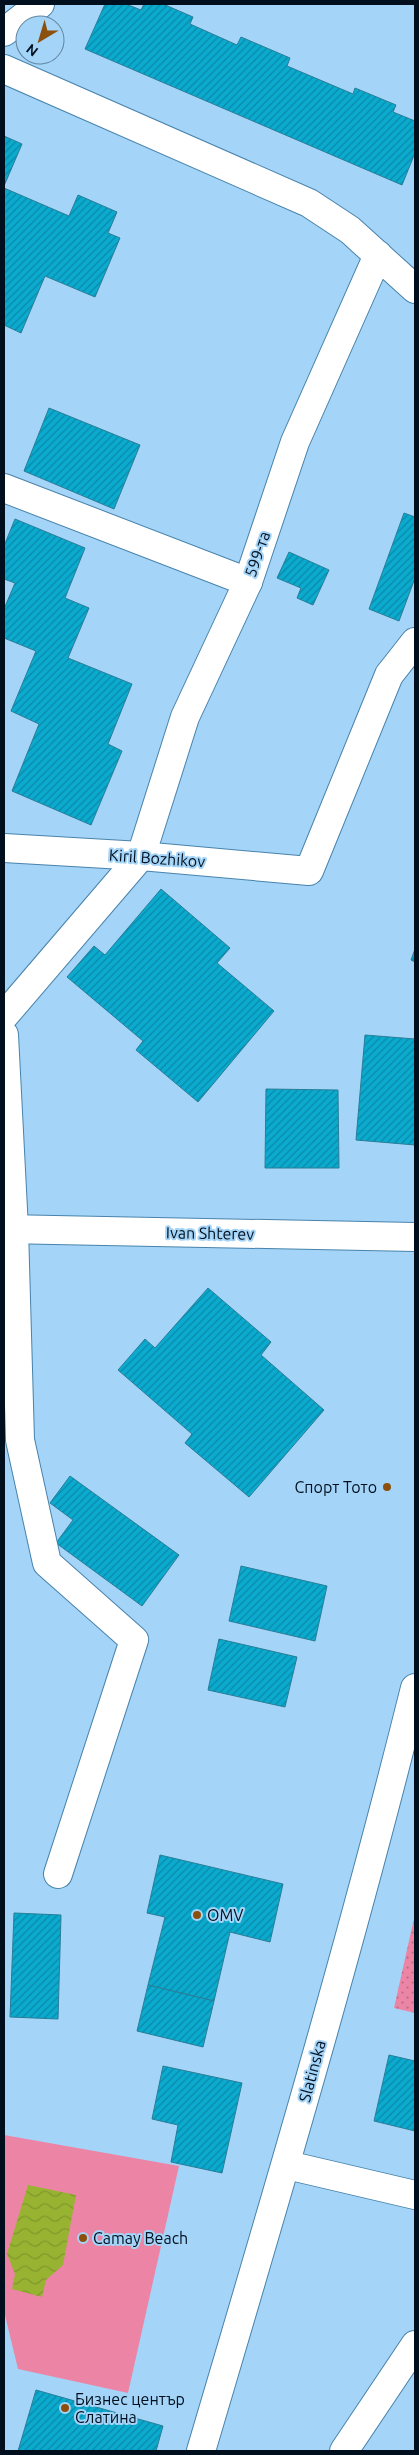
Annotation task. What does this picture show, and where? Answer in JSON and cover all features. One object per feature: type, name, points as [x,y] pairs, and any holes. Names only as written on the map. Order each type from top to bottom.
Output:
[{"type":"street","points":[[4,32],[40,4]]},
{"type":"street","points":[[4,69],[309,203],[350,230],[415,289]]},
{"type":"street","name":"599-та","points":[[142,856],[185,717],[248,582],[295,442],[378,255]]},
{"type":"street","points":[[4,488],[248,582]]},
{"type":"street","name":"Kiril Bozhikov","points":[[4,848],[142,856],[309,871],[389,675],[415,642]]},
{"type":"street","points":[[4,1016],[142,856]]},
{"type":"street","points":[[4,1035],[9,1229],[20,1440],[47,1563],[134,1640],[58,1874]]},
{"type":"street","name":"Ivan Shterev","points":[[9,1229],[415,1237]]},
{"type":"street","name":"Slatinska","points":[[201,2451],[287,2165],[392,1785],[415,1688]]},
{"type":"street","points":[[287,2165],[415,2195]]},
{"type":"street","points":[[344,2451],[415,2345]]},
{"type":"shaded area","points":[[415,1914],[415,2013],[394,2008]]},
{"type":"shaded area","name":"Camay Beach","points":[[4,2135],[179,2166],[128,2393],[18,2369],[4,2311]]},
{"type":"water","points":[[28,2185],[76,2195],[63,2265],[46,2280],[42,2297],[12,2289],[15,2274],[7,2254]]},
{"type":"building","points":[[105,4],[126,4],[141,10],[144,4],[163,4],[193,17],[190,24],[237,45],[241,37],[290,58],[287,66],[353,94],[355,88],[396,105],[393,112],[415,121],[415,153],[402,185],[85,49]]},
{"type":"building","points":[[4,136],[22,144],[4,186]]},
{"type":"building","points":[[4,188],[69,216],[78,195],[117,212],[108,233],[120,238],[95,297],[45,276],[21,333],[4,325]]},
{"type":"building","points":[[49,408],[140,445],[114,509],[24,471]]},
{"type":"building","points":[[404,513],[415,517],[415,578],[399,621],[369,609]]},
{"type":"building","points":[[15,519],[85,548],[65,598],[89,608],[68,658],[132,684],[108,744],[122,751],[91,825],[12,791],[39,724],[11,711],[36,651],[4,638],[4,609],[15,583],[4,579],[4,546]]},
{"type":"building","points":[[289,552],[329,570],[313,605],[297,598],[301,588],[277,578]]},
{"type":"building","points":[[161,889],[230,948],[217,963],[274,1011],[198,1102],[136,1050],[143,1041],[67,977],[94,946],[105,955]]},
{"type":"building","points":[[415,949],[415,962],[411,960]]},
{"type":"building","points":[[365,1035],[415,1039],[415,1145],[356,1140]]},
{"type":"building","points":[[266,1089],[338,1090],[339,1168],[265,1168]]},
{"type":"building","points":[[208,1288],[271,1342],[261,1355],[324,1410],[249,1497],[185,1443],[192,1434],[118,1370],[145,1339],[155,1348]]},
{"type":"building","points":[[70,1476],[179,1555],[142,1606],[56,1543],[73,1520],[50,1503]]},
{"type":"building","points":[[241,1566],[327,1586],[315,1641],[229,1621]]},
{"type":"building","points":[[219,1639],[297,1657],[285,1707],[208,1690]]},
{"type":"building","points":[[160,1855],[283,1884],[270,1942],[230,1932],[214,2001],[148,1985],[165,1917],[147,1913]]},
{"type":"building","points":[[14,1913],[61,1915],[58,2019],[10,2017]]},
{"type":"building","points":[[148,1985],[214,2001],[203,2047],[137,2031]]},
{"type":"building","points":[[389,2055],[415,2061],[415,2131],[374,2121]]},
{"type":"building","points":[[163,2066],[242,2083],[222,2173],[171,2162],[178,2125],[152,2119]]},
{"type":"building","name":"Бизнес център Слатина","points":[[36,2390],[163,2426],[156,2451],[18,2451]]},
{"type":"place","name":"Спорт Тото","points":[[387,1487]]},
{"type":"place","name":"OMV","points":[[197,1915]]},
{"type":"place","name":"Camay Beach","points":[[83,2238]]},
{"type":"place","name":"Бизнес център Слатина","points":[[65,2408]]}]
